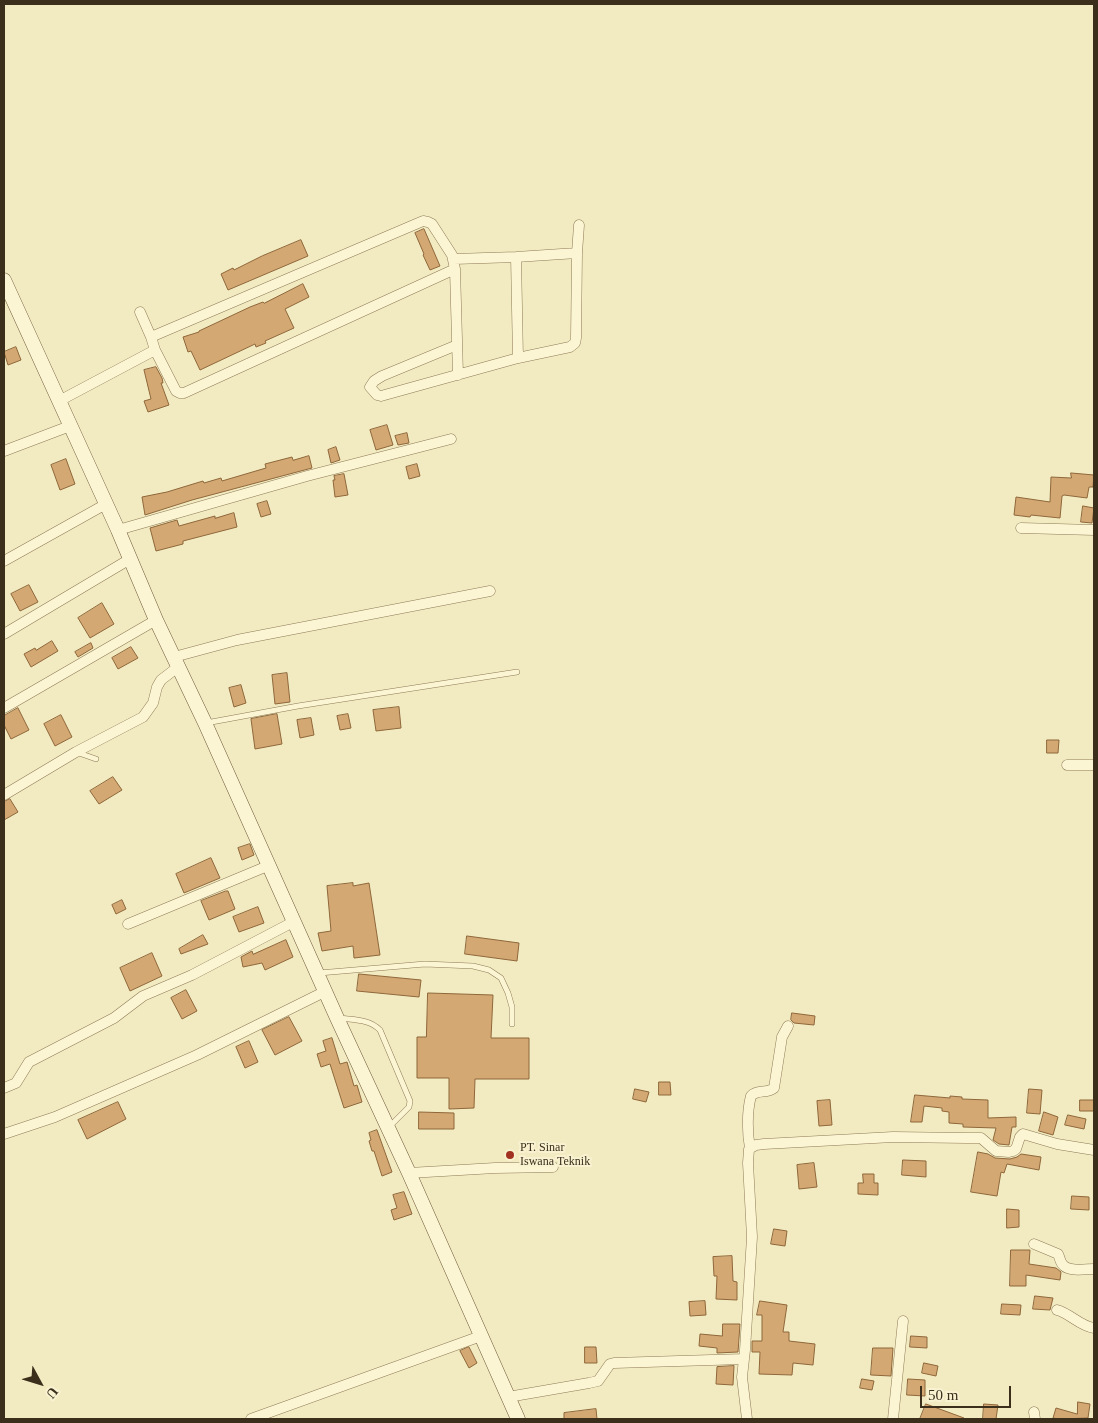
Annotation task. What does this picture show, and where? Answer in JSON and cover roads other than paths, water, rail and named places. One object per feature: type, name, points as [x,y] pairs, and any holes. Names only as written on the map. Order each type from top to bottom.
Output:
[{"type":"street","points":[[151,336],[423,221],[432,224],[454,264],[458,375]]},
{"type":"street","points":[[457,345],[382,376],[374,381],[370,387],[377,395],[381,396],[518,358],[570,347],[575,343],[576,338],[579,225]]},
{"type":"street","points":[[140,312],[155,350],[176,391],[184,393],[454,264],[577,252]]},
{"type":"street","points":[[516,257],[518,358]]},
{"type":"street","points":[[4,280],[118,530],[156,620],[205,723],[337,1018],[409,1172],[518,1419]]},
{"type":"street","points":[[59,401],[155,350]]},
{"type":"street","points":[[4,451],[70,426]]},
{"type":"street","points":[[118,530],[307,476],[451,439]]},
{"type":"street","points":[[4,561],[106,504]]},
{"type":"street","points":[[1020,528],[1094,530]]},
{"type":"street","points":[[4,634],[130,559]]},
{"type":"street","points":[[4,795],[76,752],[143,717],[153,703],[161,680],[176,662],[237,640],[490,591]]},
{"type":"street","points":[[4,708],[156,620]]},
{"type":"street","points":[[1066,765],[1094,765]]},
{"type":"street","points":[[128,924],[270,865]]},
{"type":"street","points":[[4,1088],[16,1083],[28,1062],[114,1018],[143,996],[192,975],[294,921]]},
{"type":"street","points":[[4,1134],[55,1117],[196,1055],[326,991]]},
{"type":"street","points":[[747,1419],[742,1377],[752,1237],[748,1119],[751,1096],[756,1092],[769,1092],[774,1088],[782,1037],[788,1026]]},
{"type":"street","points":[[750,1148],[764,1144],[893,1137],[981,1138],[996,1151],[1009,1152],[1016,1149],[1023,1134],[1058,1144],[1094,1150]]},
{"type":"street","points":[[409,1172],[553,1167]]},
{"type":"street","points":[[1034,1244],[1058,1254],[1061,1263],[1071,1269],[1094,1270]]},
{"type":"street","points":[[1057,1310],[1074,1318],[1083,1326],[1094,1328]]},
{"type":"street","points":[[893,1419],[904,1320]]},
{"type":"street","points":[[257,1418],[482,1336]]},
{"type":"street","points":[[508,1397],[590,1384],[598,1380],[610,1364],[614,1363],[744,1359]]},
{"type":"lane","points":[[205,723],[298,706],[517,672]]},
{"type":"lane","points":[[76,752],[96,759]]},
{"type":"lane","points":[[318,973],[425,964],[473,966],[490,970],[501,978],[508,993],[512,1007],[512,1024]]},
{"type":"lane","points":[[337,1018],[368,1022],[380,1030],[410,1101],[409,1107],[388,1128]]},
{"type":"place","name":"PT. Sinar Iswana Teknik","points":[[510,1155]]}]
